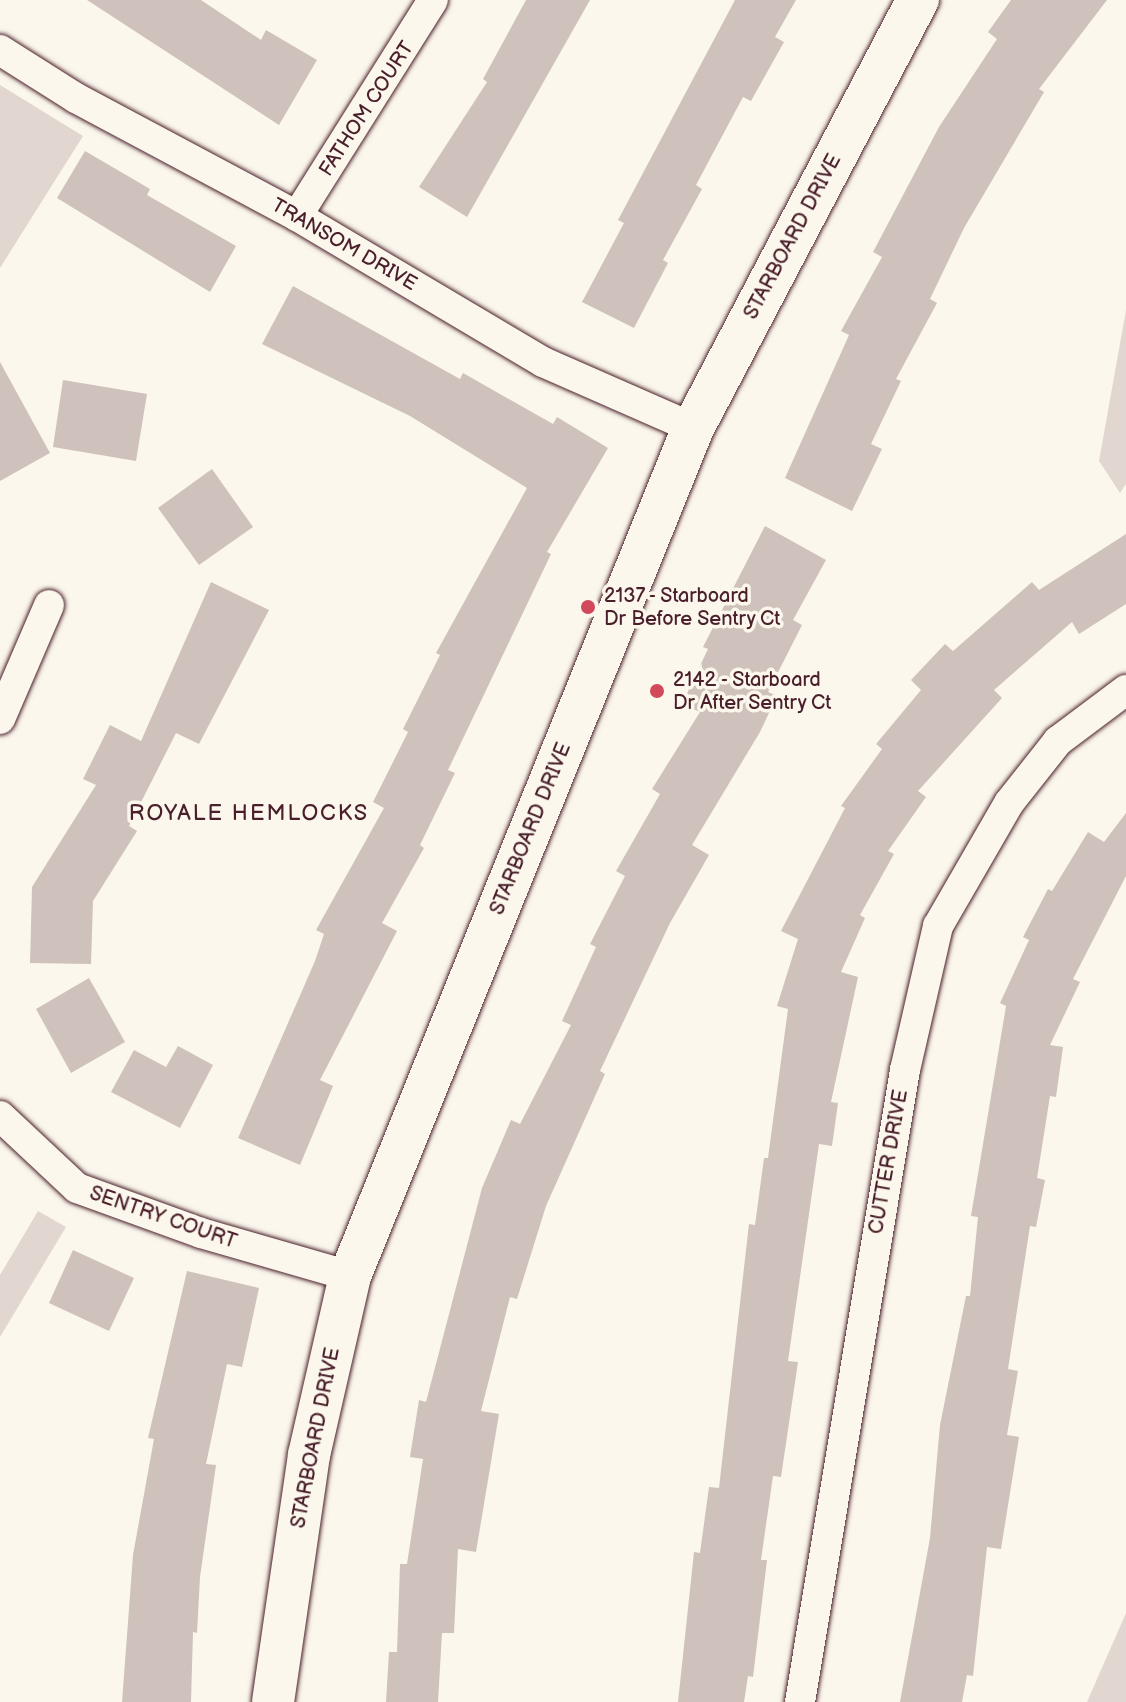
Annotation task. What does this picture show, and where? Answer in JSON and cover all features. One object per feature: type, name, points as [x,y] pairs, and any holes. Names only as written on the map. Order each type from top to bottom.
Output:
[{"type":"street","name":"FATHOM COURT","points":[[297,216],[433,0]]},
{"type":"street","name":"STARBOARD DRIVE","points":[[273,1702],[309,1455],[350,1276],[693,428],[918,0]]},
{"type":"street","name":"TRANSOM DRIVE","points":[[0,50],[76,98],[297,216],[543,362],[693,428]]},
{"type":"street","points":[[0,719],[49,605]]},
{"type":"street","name":"CUTTER DRIVE","points":[[800,1702],[905,1070],[938,926],[1028,778],[1058,741],[1126,690]]},
{"type":"street","name":"SENTRY COURT","points":[[0,1116],[77,1188],[201,1233],[350,1276]]},
{"type":"shaded area","points":[[0,85],[83,136],[0,268]]},
{"type":"shaded area","points":[[1126,310],[1126,484],[1120,493],[1099,461]]},
{"type":"shaded area","points":[[38,1211],[66,1227],[0,1337],[0,1275]]},
{"type":"shaded area","points":[[1126,1613],[1126,1702],[1087,1702]]},
{"type":"building","points":[[87,0],[201,0],[261,40],[266,30],[317,60],[279,125]]},
{"type":"building","points":[[526,0],[590,0],[467,217],[419,187],[487,82],[483,79]]},
{"type":"building","points":[[735,0],[796,0],[775,37],[784,42],[751,101],[743,97],[696,185],[702,189],[663,260],[668,263],[634,328],[582,302],[624,223],[618,220]]},
{"type":"building","points":[[1011,0],[1107,0],[1039,89],[1044,92],[964,228],[930,299],[937,303],[896,379],[901,381],[871,444],[882,449],[852,511],[785,478],[849,335],[841,331],[882,257],[873,252],[939,127],[997,39],[988,32]]},
{"type":"building","points":[[85,151],[150,189],[147,195],[236,246],[210,292],[57,198]]},
{"type":"building","points":[[293,286],[460,379],[463,373],[553,424],[557,417],[608,448],[547,552],[551,554],[448,770],[455,773],[420,845],[424,848],[382,923],[397,931],[320,1080],[333,1086],[300,1165],[238,1138],[315,961],[324,934],[316,930],[384,808],[373,802],[408,732],[403,729],[440,655],[436,653],[527,488],[410,416],[262,344]]},
{"type":"building","points":[[0,362],[50,453],[0,481]]},
{"type":"building","points":[[63,380],[147,394],[136,461],[53,447]]},
{"type":"building","points":[[212,469],[253,527],[199,565],[158,508]]},
{"type":"building","points":[[765,526],[826,560],[793,620],[802,625],[768,692],[777,696],[760,732],[692,845],[709,855],[670,923],[600,1071],[605,1074],[546,1206],[517,1299],[510,1297],[481,1411],[499,1414],[476,1552],[458,1549],[454,1633],[442,1633],[438,1702],[386,1702],[389,1652],[397,1652],[400,1564],[407,1564],[423,1459],[410,1457],[419,1400],[426,1402],[482,1188],[511,1120],[520,1124],[571,1025],[562,1021],[596,947],[590,944],[625,876],[616,871],[660,794],[652,789],[700,712],[682,704],[708,649],[703,647]]},
{"type":"building","points":[[1126,534],[1126,604],[1079,634],[1072,622],[994,690],[1002,698],[918,791],[926,797],[888,851],[894,854],[860,915],[865,918],[841,972],[858,977],[831,1102],[838,1103],[832,1146],[819,1144],[788,1361],[798,1362],[781,1477],[773,1476],[761,1560],[767,1560],[753,1677],[748,1676],[744,1702],[678,1702],[694,1552],[700,1553],[709,1487],[719,1488],[749,1224],[755,1225],[764,1158],[768,1158],[788,1009],[777,1006],[798,939],[781,931],[845,808],[841,806],[882,749],[876,744],[921,690],[911,680],[945,644],[953,651],[1032,582],[1039,590]]},
{"type":"building","points":[[211,582],[269,610],[199,744],[176,733],[129,826],[137,831],[93,901],[91,964],[30,963],[32,887],[96,785],[83,779],[110,725],[141,741]]},
{"type":"building","points":[[1126,813],[1126,876],[1073,979],[1080,982],[1050,1045],[1063,1047],[1056,1097],[1050,1096],[1037,1178],[1045,1180],[1036,1227],[1030,1226],[1008,1369],[1018,1371],[1007,1435],[1019,1437],[1001,1549],[987,1547],[973,1676],[967,1675],[962,1702],[900,1702],[930,1538],[940,1425],[966,1296],[970,1296],[978,1217],[971,1216],[1006,1006],[1000,1003],[1029,940],[1023,937],[1048,889],[1052,891],[1088,832],[1104,842]]},
{"type":"building","points":[[89,978],[125,1042],[71,1073],[36,1009]]},
{"type":"building","points":[[178,1046],[213,1065],[180,1128],[111,1092],[134,1050],[166,1067]]},
{"type":"building","points":[[73,1250],[134,1278],[109,1331],[49,1303]]},
{"type":"building","points":[[187,1271],[259,1288],[242,1367],[227,1364],[206,1464],[216,1465],[200,1577],[197,1633],[193,1632],[191,1702],[122,1702],[133,1555],[154,1439],[148,1438]]},
{"type":"place","name":"2137 - Starboard Dr Before Sentry Ct","points":[[588,607]]},
{"type":"place","name":"2142 - Starboard Dr After Sentry Ct","points":[[657,691]]},
{"type":"district","name":"ROYALE HEMLOCKS","points":[[249,814]]}]
